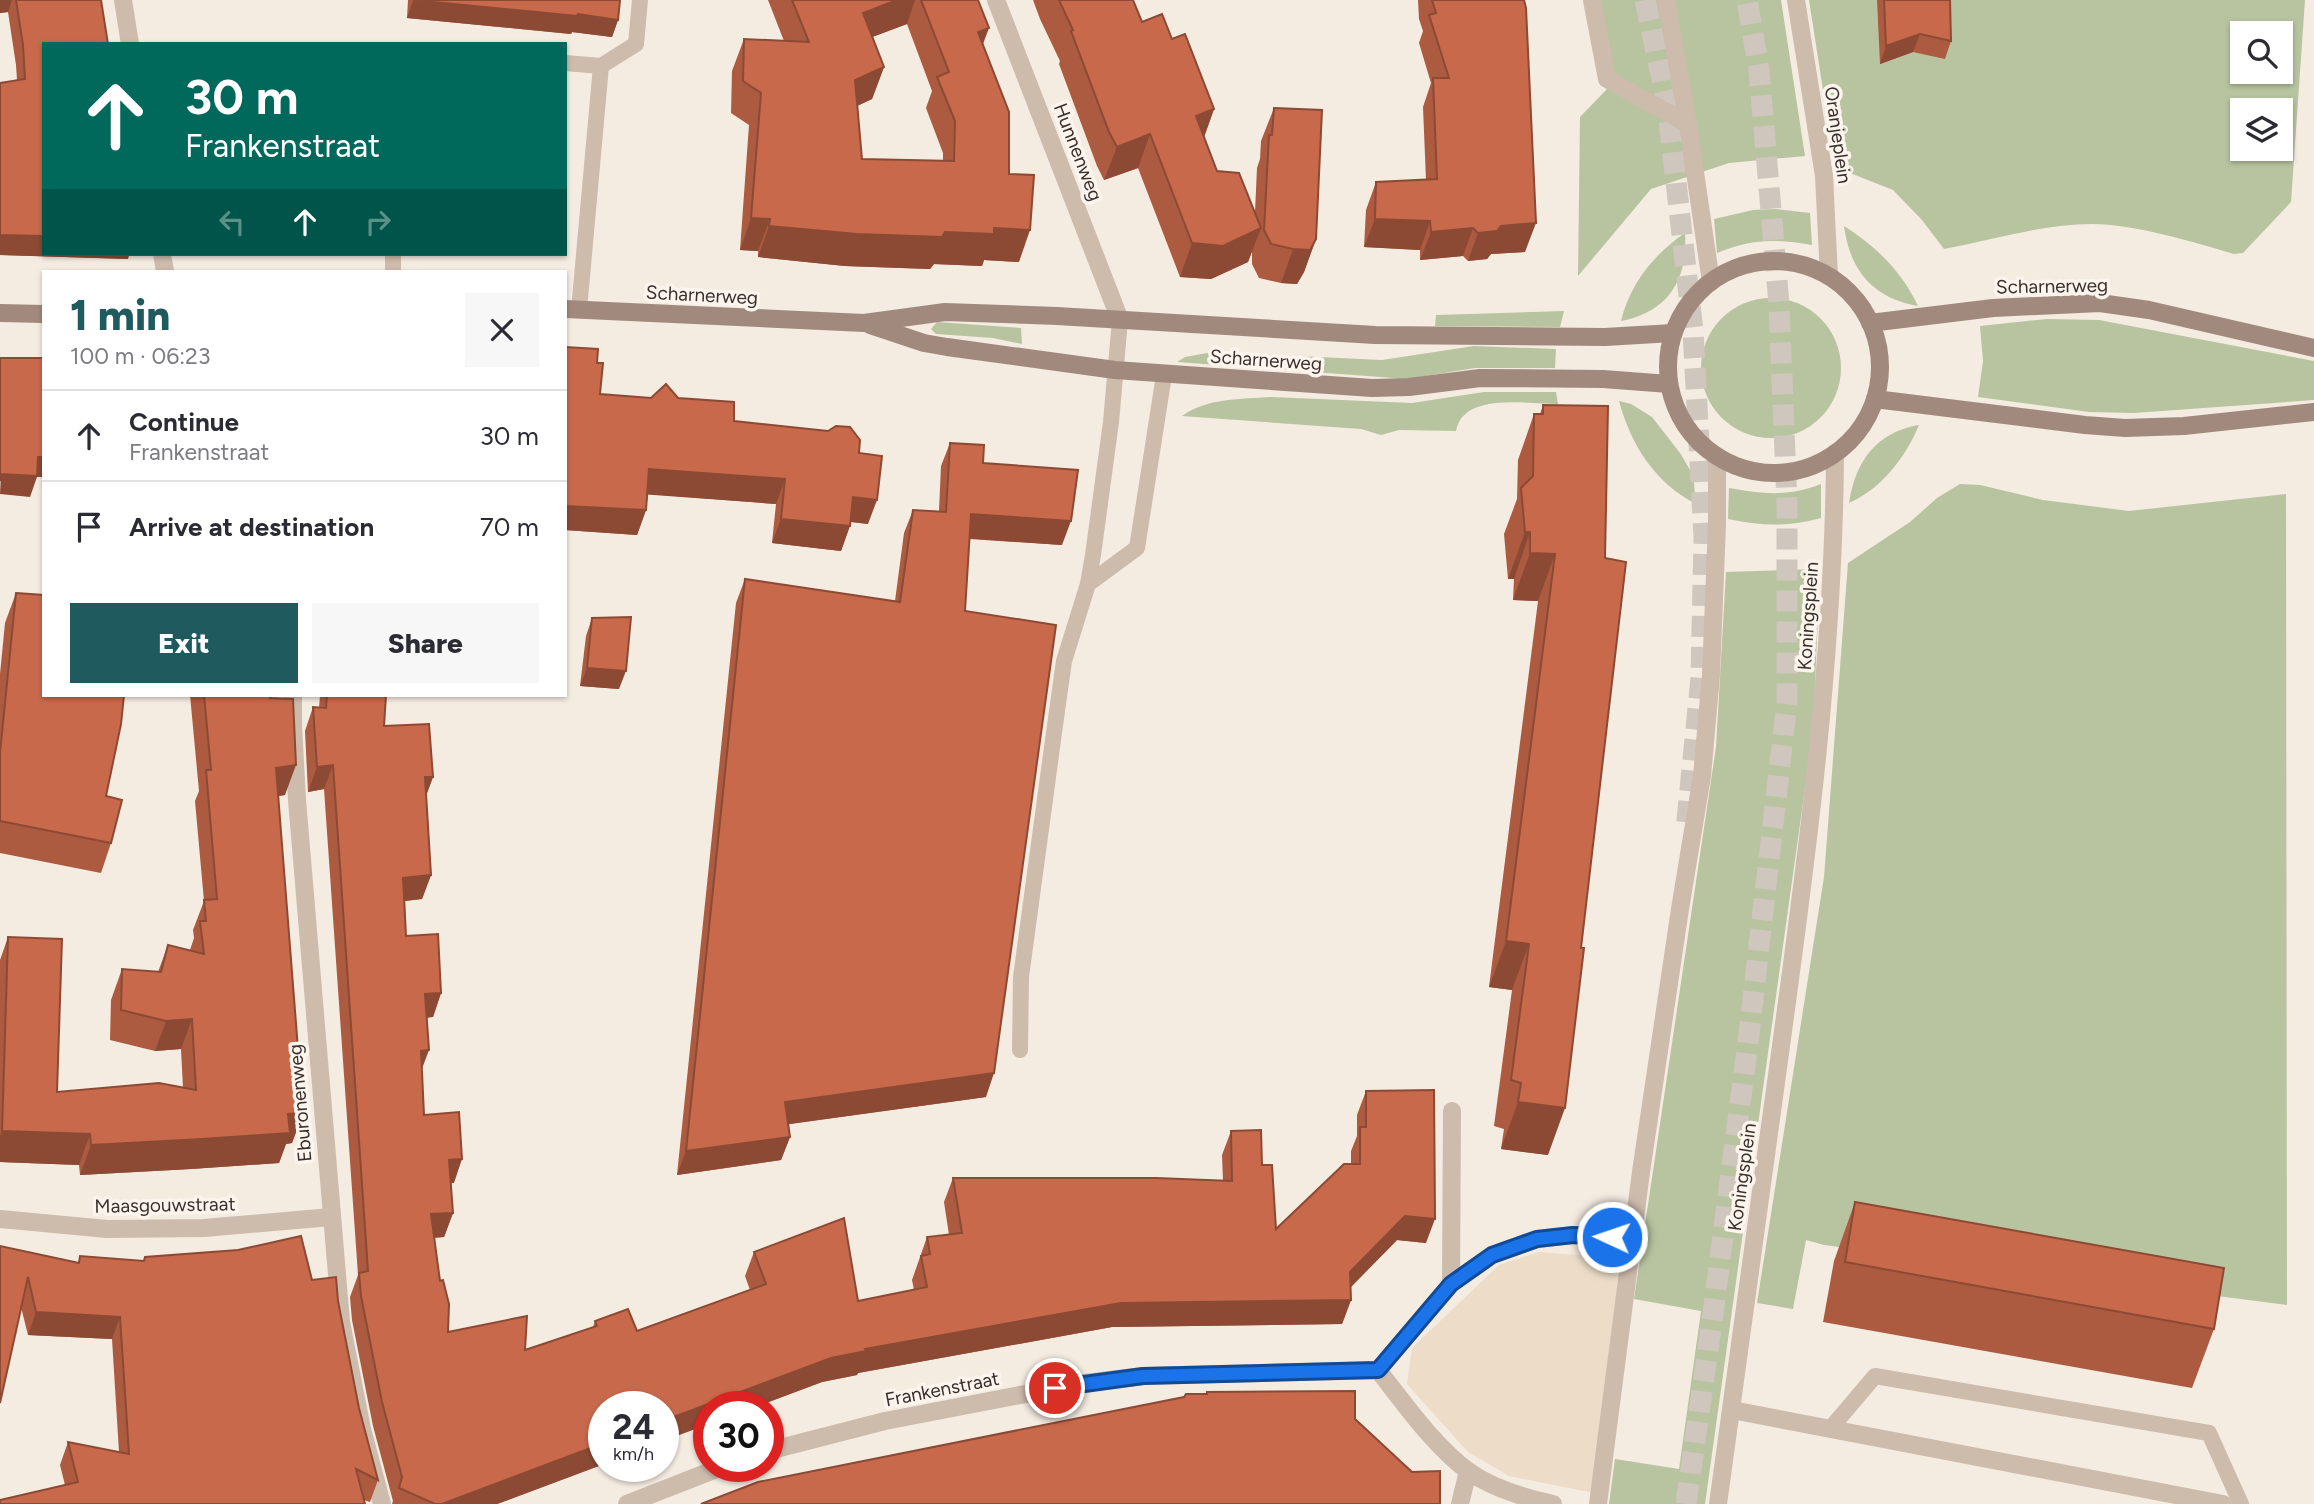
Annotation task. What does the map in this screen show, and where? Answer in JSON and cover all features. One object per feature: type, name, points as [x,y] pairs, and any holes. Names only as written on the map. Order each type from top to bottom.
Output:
[{"type":"street","points":[[123,0],[130,42]]},
{"type":"street","name":"Hunnenweg","points":[[996,0],[1120,320]]},
{"type":"street","points":[[1592,0],[1607,79],[1688,124]]},
{"type":"street","points":[[1666,0],[1688,124],[1711,282]]},
{"type":"street","name":"Oranjeplein","points":[[1796,0],[1824,176],[1829,276]]},
{"type":"street","points":[[1760,262],[1796,263],[1829,276],[1853,297],[1870,323],[1876,338],[1880,369],[1875,400],[1863,424],[1846,445],[1807,467],[1776,473],[1745,469],[1717,456],[1690,432],[1673,402],[1669,384],[1668,358],[1673,333],[1688,304],[1711,282],[1743,266],[1760,262]]},
{"type":"street","name":"Scharnerweg","points":[[1870,323],[1993,308],[2100,303],[2149,310],[2314,348]]},
{"type":"street","name":"Scharnerweg","points":[[572,309],[864,323],[944,312],[1375,335],[1605,337],[1673,333]]},
{"type":"street","points":[[0,313],[42,314]]},
{"type":"street","name":"Scharnerweg","points":[[864,323],[947,347],[1164,374],[1371,388],[1409,387],[1480,378],[1604,379],[1669,384]]},
{"type":"street","points":[[1875,400],[2125,428],[2184,426],[2314,412]]},
{"type":"street","name":"Koningsplein","points":[[1718,1504],[1820,743],[1833,572],[1835,453]]},
{"type":"street","points":[[1598,1504],[1632,1238],[1702,776],[1711,676],[1717,456]]},
{"type":"street","name":"Eburonenweg","points":[[293,697],[297,800],[341,1322],[362,1429],[382,1504]]},
{"type":"street","points":[[1451,1284],[1452,1111]]},
{"type":"street","name":"Maasgouwstraat","points":[[0,1219],[107,1229],[204,1228],[331,1217]]},
{"type":"street","points":[[1553,1504],[1533,1500],[1468,1471],[1422,1427],[1378,1370],[1451,1284],[1492,1255],[1537,1239],[1573,1235],[1632,1238]]},
{"type":"street","name":"Frankenstraat","points":[[784,1447],[884,1421],[1077,1384],[1143,1376],[1378,1370]]},
{"type":"street","points":[[1732,1410],[2223,1504]]},
{"type":"street","points":[[1460,1504],[1468,1471]]},
{"type":"street","points":[[627,1504],[693,1478]]},
{"type":"lane","points":[[567,62],[601,66],[636,44],[639,0]]},
{"type":"lane","name":"Scharnerweg","points":[[572,309],[601,66]]},
{"type":"lane","points":[[1020,1050],[1021,977],[1062,674],[1088,583],[1111,422],[1120,320]]},
{"type":"lane","points":[[1088,583],[1137,548],[1164,374]]},
{"type":"lane","points":[[1830,1429],[1875,1376],[2209,1433],[2241,1504]]},
{"type":"green space","points":[[1590,0],[1781,0],[1805,156],[1729,163],[1651,189],[1578,276],[1580,117],[1607,89]]},
{"type":"green space","points":[[1809,0],[2305,0],[2291,202],[2243,253],[2234,254],[2144,230],[2092,224],[2036,230],[1944,249],[1922,220],[1893,190],[1835,167]]},
{"type":"green space","points":[[1775,209],[1810,213],[1812,245],[1764,241],[1717,253],[1714,219],[1753,210]]},
{"type":"green space","points":[[1844,226],[1887,261],[1918,306],[1888,296],[1866,280],[1852,256]]},
{"type":"green space","points":[[1685,233],[1683,265],[1672,291],[1663,302],[1651,310],[1621,321],[1630,295],[1644,271]]},
{"type":"green space","points":[[1771,298],[1798,303],[1821,318],[1836,341],[1841,368],[1836,395],[1821,418],[1798,433],[1771,438],[1744,433],[1721,418],[1706,395],[1701,368],[1706,341],[1721,318],[1744,303]]},
{"type":"green space","points":[[1564,311],[1560,327],[1435,326],[1436,315]]},
{"type":"green space","points":[[2047,319],[2099,320],[2314,361],[2314,400],[2134,413],[2089,412],[1978,397],[1983,361],[1980,326]]},
{"type":"green space","points":[[937,322],[1021,328],[1022,344],[993,338],[936,334],[931,329]]},
{"type":"green space","points":[[1474,346],[1556,349],[1555,368],[1475,368],[1407,379],[1177,362],[1185,357],[1213,352],[1382,360]]},
{"type":"green space","points":[[1484,392],[1556,392],[1558,404],[1514,402],[1483,405],[1471,410],[1461,419],[1456,431],[1399,430],[1381,435],[1361,429],[1182,416],[1202,406],[1236,399],[1271,397],[1412,403]]},
{"type":"green space","points":[[1619,401],[1631,404],[1652,417],[1680,453],[1693,475],[1696,504],[1668,485],[1647,461],[1630,433]]},
{"type":"green space","points":[[1919,425],[1907,449],[1891,471],[1872,489],[1849,503],[1856,474],[1870,451],[1891,434]]},
{"type":"green space","points":[[1821,484],[1821,518],[1774,524],[1728,519],[1729,488],[1775,493],[1797,491]]},
{"type":"green space","points":[[1960,484],[1980,485],[2043,500],[2129,511],[2286,494],[2287,1305],[1824,1245],[1806,1240],[1793,1309],[1757,1303],[1824,877],[1848,563],[1910,522],[1937,498]]},
{"type":"green space","points":[[1820,569],[1813,731],[1705,1504],[1609,1504],[1615,1459],[1679,1469],[1701,1311],[1634,1299],[1716,747],[1726,572]]},
{"type":"shaded area","points":[[1538,1252],[1629,1259],[1599,1494],[1509,1476],[1468,1452],[1407,1384],[1412,1348],[1499,1265]]},
{"type":"building","points":[[16,0],[101,0],[108,42],[42,42],[42,236],[0,235],[0,83],[25,79]]},
{"type":"building","points":[[413,0],[620,0],[618,20]]},
{"type":"building","points":[[792,0],[897,0],[863,13],[884,67],[855,80],[862,159],[954,161],[955,121],[937,77],[949,72],[921,0],[978,0],[989,28],[978,32],[1009,112],[1009,174],[1034,175],[1030,230],[994,228],[994,234],[945,232],[942,237],[857,234],[769,226],[770,219],[751,218],[761,93],[743,81],[744,39],[809,42]]},
{"type":"building","points":[[1059,0],[1133,0],[1142,22],[1162,14],[1172,39],[1185,34],[1214,109],[1196,116],[1217,171],[1239,173],[1261,228],[1223,246],[1192,243],[1150,134],[1117,147]]},
{"type":"building","points":[[1432,0],[1524,0],[1536,223],[1501,226],[1497,231],[1478,233],[1473,228],[1431,232],[1430,221],[1375,219],[1376,182],[1437,179],[1433,78],[1449,78],[1429,15],[1436,13]]},
{"type":"building","points":[[1884,0],[1950,0],[1951,41],[1920,34],[1886,46]]},
{"type":"building","points":[[1274,108],[1322,110],[1316,239],[1310,250],[1271,244],[1264,230],[1269,135],[1272,135]]},
{"type":"building","points":[[567,347],[598,349],[597,363],[603,363],[600,394],[651,398],[666,384],[678,398],[734,402],[734,421],[828,431],[836,426],[850,427],[860,440],[859,453],[882,456],[877,500],[853,497],[850,526],[781,519],[785,479],[649,469],[646,510],[567,506]]},
{"type":"building","points":[[0,358],[42,358],[42,457],[38,457],[37,476],[1,474],[0,481]]},
{"type":"building","points":[[1543,405],[1608,406],[1605,558],[1626,562],[1565,1108],[1518,1102],[1521,1083],[1511,1080],[1529,944],[1506,941],[1555,554],[1530,553],[1530,532],[1525,532],[1521,488],[1533,476],[1534,414],[1543,414]]},
{"type":"building","points":[[950,443],[984,445],[983,463],[1078,470],[1071,521],[971,514],[965,611],[1056,625],[994,1073],[785,1102],[790,1137],[686,1151],[745,579],[900,602],[913,510],[946,512]]},
{"type":"building","points":[[16,593],[42,595],[42,697],[124,697],[106,796],[122,800],[111,843],[0,821],[0,753]]},
{"type":"building","points":[[631,617],[626,671],[587,668],[592,618]]},
{"type":"building","points":[[204,697],[293,699],[296,765],[276,768],[303,1113],[288,1114],[290,1133],[202,1139],[91,1145],[90,1134],[2,1131],[8,937],[62,939],[57,1092],[159,1083],[196,1090],[192,1019],[166,1021],[121,1010],[122,969],[161,972],[168,945],[204,954],[200,921],[206,921],[204,900],[217,899],[206,770],[211,770]]},
{"type":"building","points":[[327,697],[386,697],[384,726],[429,724],[433,777],[425,777],[431,875],[403,878],[406,936],[438,934],[441,993],[425,994],[429,1050],[421,1051],[424,1115],[459,1112],[462,1159],[449,1160],[453,1213],[431,1214],[440,1281],[443,1280],[449,1304],[448,1332],[527,1316],[525,1350],[597,1326],[595,1321],[628,1309],[637,1331],[766,1284],[754,1252],[844,1218],[858,1301],[927,1287],[921,1256],[930,1254],[927,1237],[962,1233],[953,1178],[1156,1178],[1232,1181],[1231,1131],[1261,1130],[1262,1165],[1272,1165],[1276,1229],[1344,1164],[1360,1164],[1360,1127],[1366,1127],[1366,1091],[1434,1090],[1435,1219],[1405,1216],[1350,1272],[1351,1300],[1121,1303],[865,1349],[866,1351],[831,1358],[743,1391],[693,1391],[693,1410],[679,1415],[679,1391],[588,1391],[588,1449],[442,1504],[435,1504],[399,1488],[402,1477],[382,1402],[361,1296],[359,1273],[368,1271],[333,765],[317,767],[313,707],[326,708]]},
{"type":"building","points":[[1855,1202],[2224,1268],[2214,1329],[1845,1262]]},
{"type":"building","points":[[301,1236],[312,1280],[336,1277],[338,1301],[359,1408],[378,1480],[356,1469],[365,1504],[0,1504],[0,1500],[78,1482],[68,1442],[129,1454],[120,1317],[36,1312],[28,1277],[0,1403],[0,1246],[79,1263],[80,1256],[144,1261],[145,1257],[238,1250]]},
{"type":"building","points":[[1355,1391],[1355,1419],[1412,1472],[1440,1471],[1440,1504],[701,1504],[758,1482],[784,1482],[784,1477],[1184,1397],[1186,1394]]},
{"type":"tunnel","points":[[1645,0],[1667,103],[1693,331],[1704,537],[1701,678],[1686,830]]},
{"type":"tunnel","points":[[1686,1504],[1748,1042],[1787,702],[1787,504],[1779,304],[1759,70],[1747,0]]},
{"type":"route","points":[[1055,1388],[1143,1376],[1378,1370],[1451,1284],[1492,1255],[1537,1239],[1573,1235],[1612,1237]]}]
